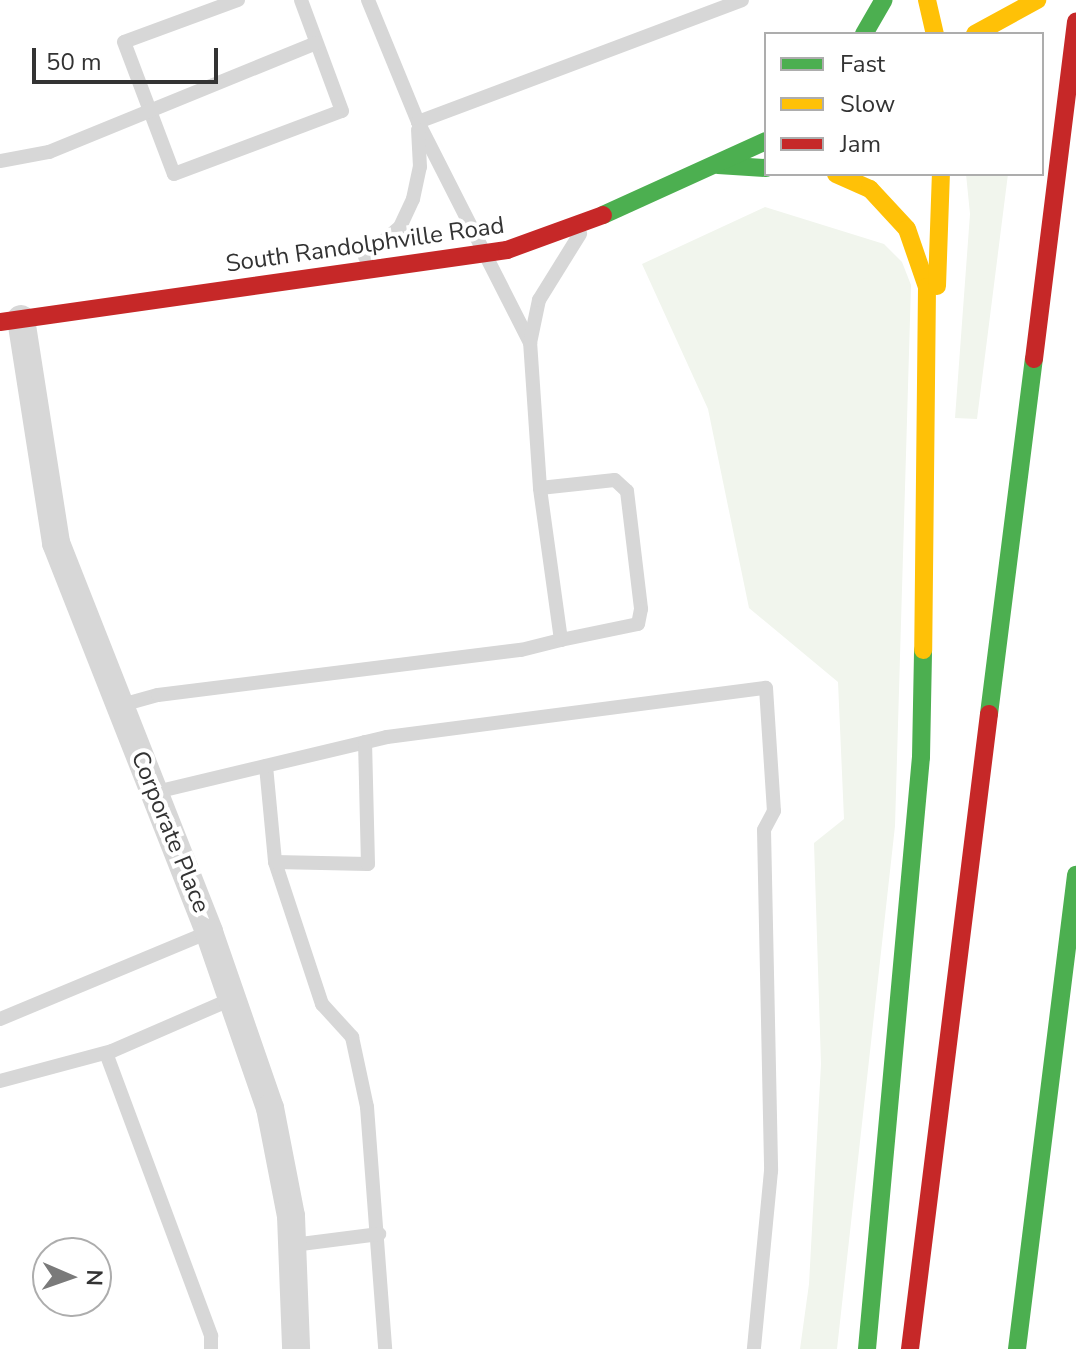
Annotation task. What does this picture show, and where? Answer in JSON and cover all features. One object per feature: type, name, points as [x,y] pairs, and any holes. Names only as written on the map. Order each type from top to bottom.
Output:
[{"type":"main road","points":[[865,32],[884,0]]},
{"type":"main road","points":[[927,0],[935,32]]},
{"type":"main road","points":[[979,32],[1037,0]]},
{"type":"main road","points":[[910,1349],[1076,22]]},
{"type":"main road","name":"South Randolphville Road","points":[[11,321],[486,254],[587,224],[764,141]]},
{"type":"main road","points":[[718,165],[764,168]]},
{"type":"main road","points":[[841,176],[870,189],[907,229],[927,287],[930,340],[921,770],[867,1349]]},
{"type":"main road","points":[[930,340],[941,248],[941,176]]},
{"type":"main road","points":[[1017,1349],[1076,875]]},
{"type":"street","name":"Corporate Place","points":[[11,321],[56,543],[118,706],[156,792],[234,998],[270,1108],[293,1245],[296,1349]]},
{"type":"lane","points":[[238,0],[124,42],[174,174],[342,111],[301,0]]},
{"type":"lane","points":[[368,0],[418,122],[530,343]]},
{"type":"lane","points":[[418,122],[742,0]]},
{"type":"lane","points":[[0,161],[49,152],[316,43]]},
{"type":"lane","points":[[341,274],[384,244],[407,213],[420,167],[418,122]]},
{"type":"lane","points":[[561,640],[540,488],[530,343],[539,300],[587,224]]},
{"type":"lane","points":[[118,706],[158,695],[521,650],[638,624],[641,609],[627,491],[615,480],[540,488]]},
{"type":"lane","points":[[156,792],[365,742],[766,688],[774,811],[764,830],[771,1171],[754,1349]]},
{"type":"lane","points":[[275,862],[368,864],[365,742]]},
{"type":"lane","points":[[266,766],[275,862],[322,1004],[352,1037],[367,1107],[379,1234],[385,1349]]},
{"type":"lane","points":[[0,1019],[209,932]]},
{"type":"lane","points":[[0,1081],[106,1053],[234,998]]},
{"type":"lane","points":[[106,1053],[211,1336],[211,1349]]},
{"type":"lane","points":[[293,1245],[379,1234]]},
{"type":"shaded area","points":[[966,176],[1008,176],[977,419],[955,418],[970,214]]},
{"type":"shaded area","points":[[765,207],[884,244],[902,262],[911,285],[895,826],[837,1349],[800,1349],[809,1284],[821,1064],[814,843],[844,819],[838,682],[749,608],[708,409],[642,264]]},
{"type":"traffic: fast","points":[[865,32],[884,0]]},
{"type":"traffic: fast","points":[[603,215],[764,142]]},
{"type":"traffic: fast","points":[[718,165],[764,168]]},
{"type":"traffic: fast","points":[[989,714],[1034,359]]},
{"type":"traffic: fast","points":[[867,1349],[921,757],[923,650]]},
{"type":"traffic: fast","points":[[1017,1349],[1076,875]]},
{"type":"traffic: slow","points":[[927,0],[935,32]]},
{"type":"traffic: slow","points":[[979,32],[1037,0]]},
{"type":"traffic: slow","points":[[841,176],[870,189],[907,229],[927,287],[923,650]]},
{"type":"traffic: slow","points":[[937,286],[941,176]]},
{"type":"traffic: jam","points":[[1034,359],[1076,22]]},
{"type":"traffic: jam","points":[[0,322],[507,250],[603,215]]},
{"type":"traffic: jam","points":[[910,1349],[989,714]]}]
